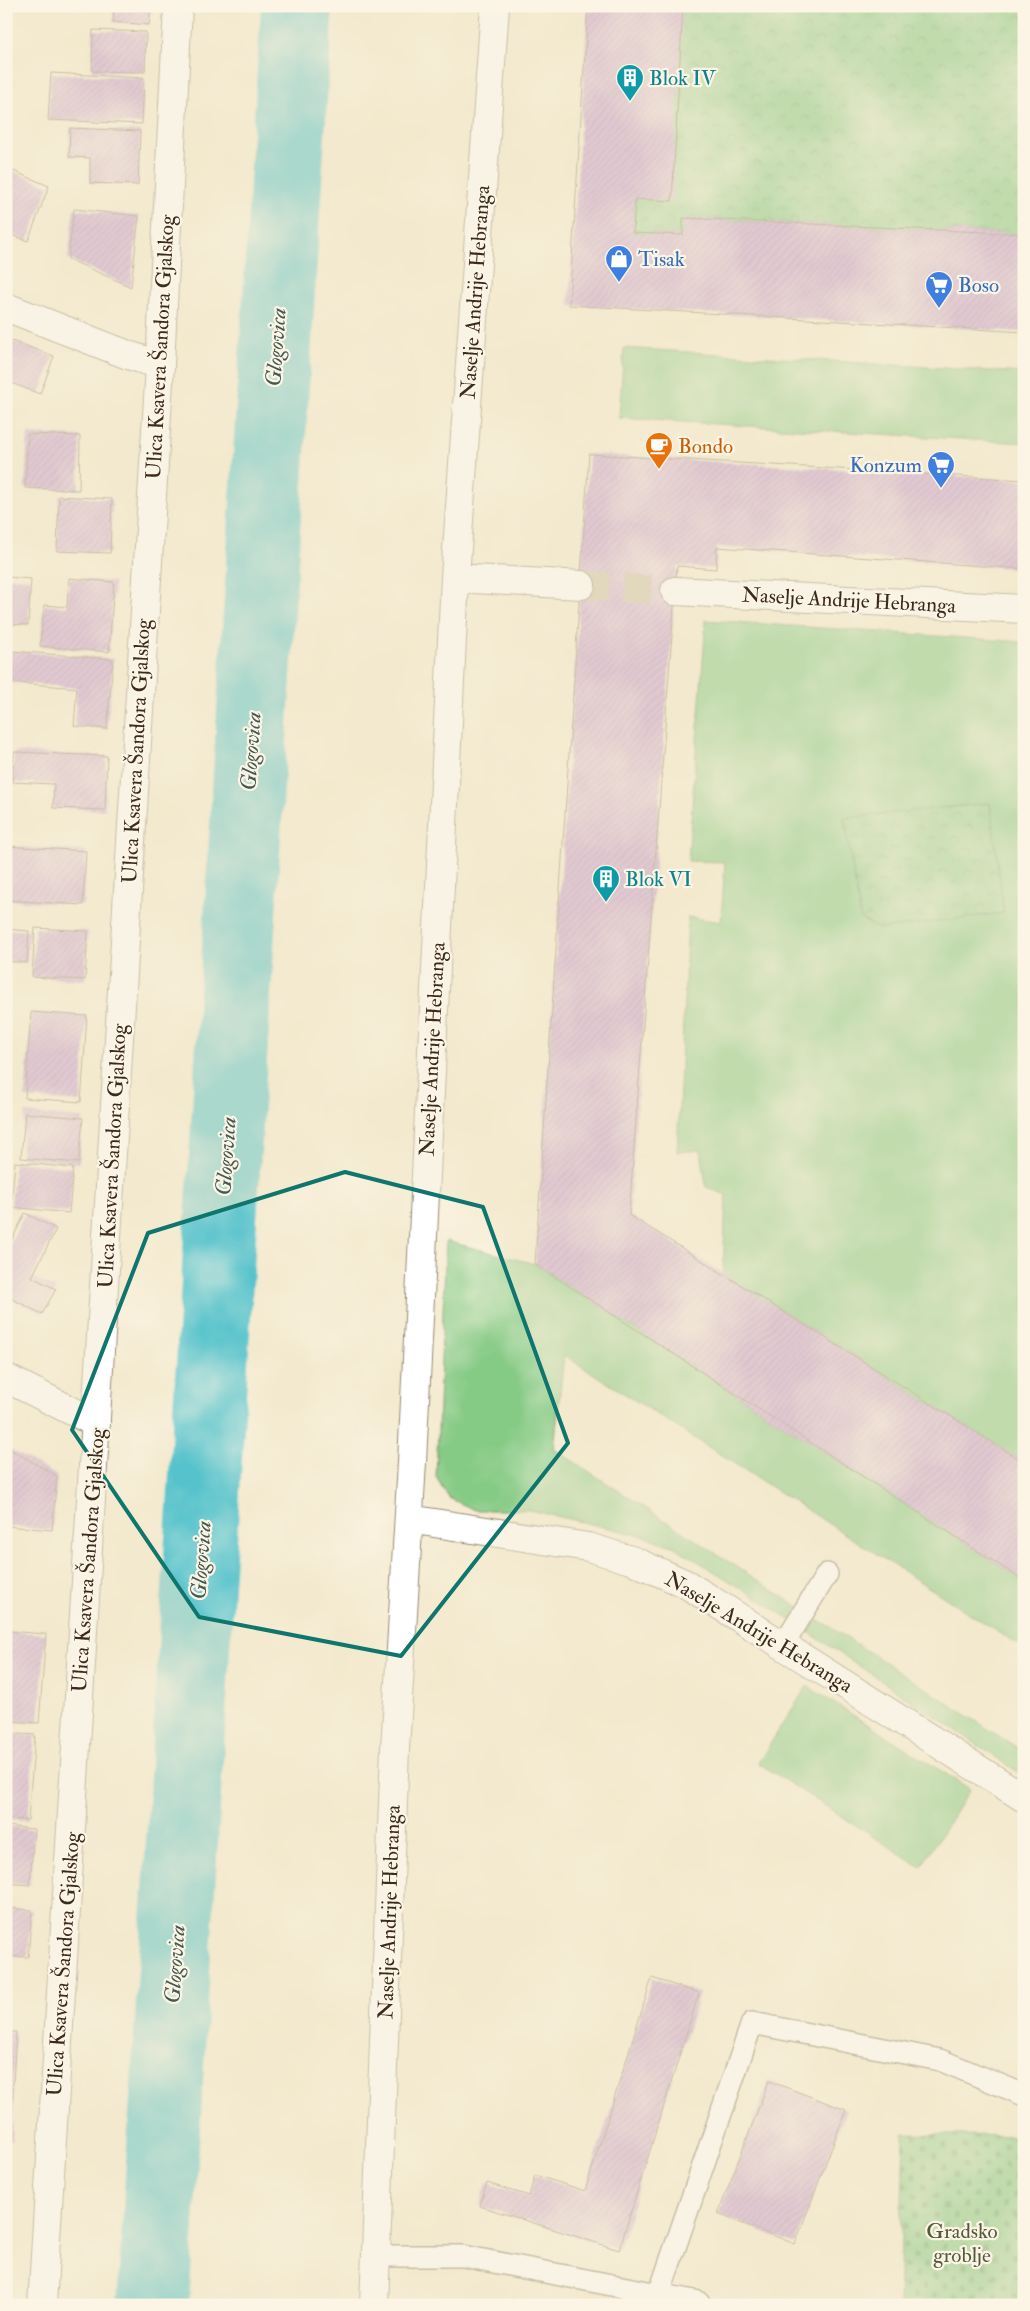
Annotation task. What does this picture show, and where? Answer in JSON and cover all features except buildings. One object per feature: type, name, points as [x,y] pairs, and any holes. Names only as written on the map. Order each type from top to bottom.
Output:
[{"type":"street","name":"Ulica Ksavera Šandora Gjalskog","points":[[42,2305],[160,365],[178,6]]},
{"type":"street","name":"Naselje Andrije Hebranga","points":[[374,2305],[395,1749],[409,1519],[455,578],[495,6]]},
{"type":"street","points":[[6,307],[128,355],[160,365]]},
{"type":"street","points":[[455,578],[581,585]]},
{"type":"street","name":"Naselje Andrije Hebranga","points":[[675,591],[1024,608]]},
{"type":"street","points":[[6,1378],[96,1423]]},
{"type":"street","name":"Naselje Andrije Hebranga","points":[[409,1519],[588,1547],[634,1561],[686,1584],[1024,1798]]},
{"type":"lane","points":[[783,1645],[828,1574]]},
{"type":"lane","points":[[660,2294],[752,2023],[940,2060],[1024,2095]]},
{"type":"lane","points":[[376,2256],[462,2256],[699,2302],[699,2305]]},
{"type":"highlighted area","points":[[345,1172],[483,1207],[568,1443],[401,1656],[199,1617],[72,1430],[148,1233]]},
{"type":"green space","points":[[683,6],[1024,6],[1024,234],[684,218],[683,235],[633,233],[635,199]]},
{"type":"green space","points":[[624,348],[1024,373],[1024,443],[619,418]]},
{"type":"green space","points":[[706,620],[1024,642],[1024,1462],[723,1274],[726,1195],[706,1187],[701,1150],[677,1152],[688,917],[721,922],[725,862],[688,861]]},
{"type":"green space","points":[[990,803],[1004,913],[879,929],[861,919],[844,818]]},
{"type":"green space","points":[[446,1241],[535,1264],[1024,1581],[1024,1648],[564,1355],[554,1449],[1024,1752],[1024,1776],[765,1603],[675,1547],[644,1536],[529,1510],[475,1510],[449,1498],[436,1477]]},
{"type":"green space","points":[[807,1686],[970,1789],[921,1867],[758,1763]]},
{"type":"green space","name":"Gradsko groblje","points":[[904,2134],[1024,2136],[1024,2305],[899,2305]]},
{"type":"waterway","name":"Glogovica","points":[[153,2305],[297,6]]},
{"type":"tunnel","points":[[581,585],[675,591]]},
{"type":"place","name":"Blok IV","points":[[630,102]]},
{"type":"place","name":"Tisak","points":[[619,283]]},
{"type":"place","name":"Boso","points":[[939,309]]},
{"type":"place","name":"Bondo","points":[[659,470]]},
{"type":"place","name":"Konzum","points":[[941,489]]},
{"type":"place","name":"Blok VI","points":[[606,903]]}]
